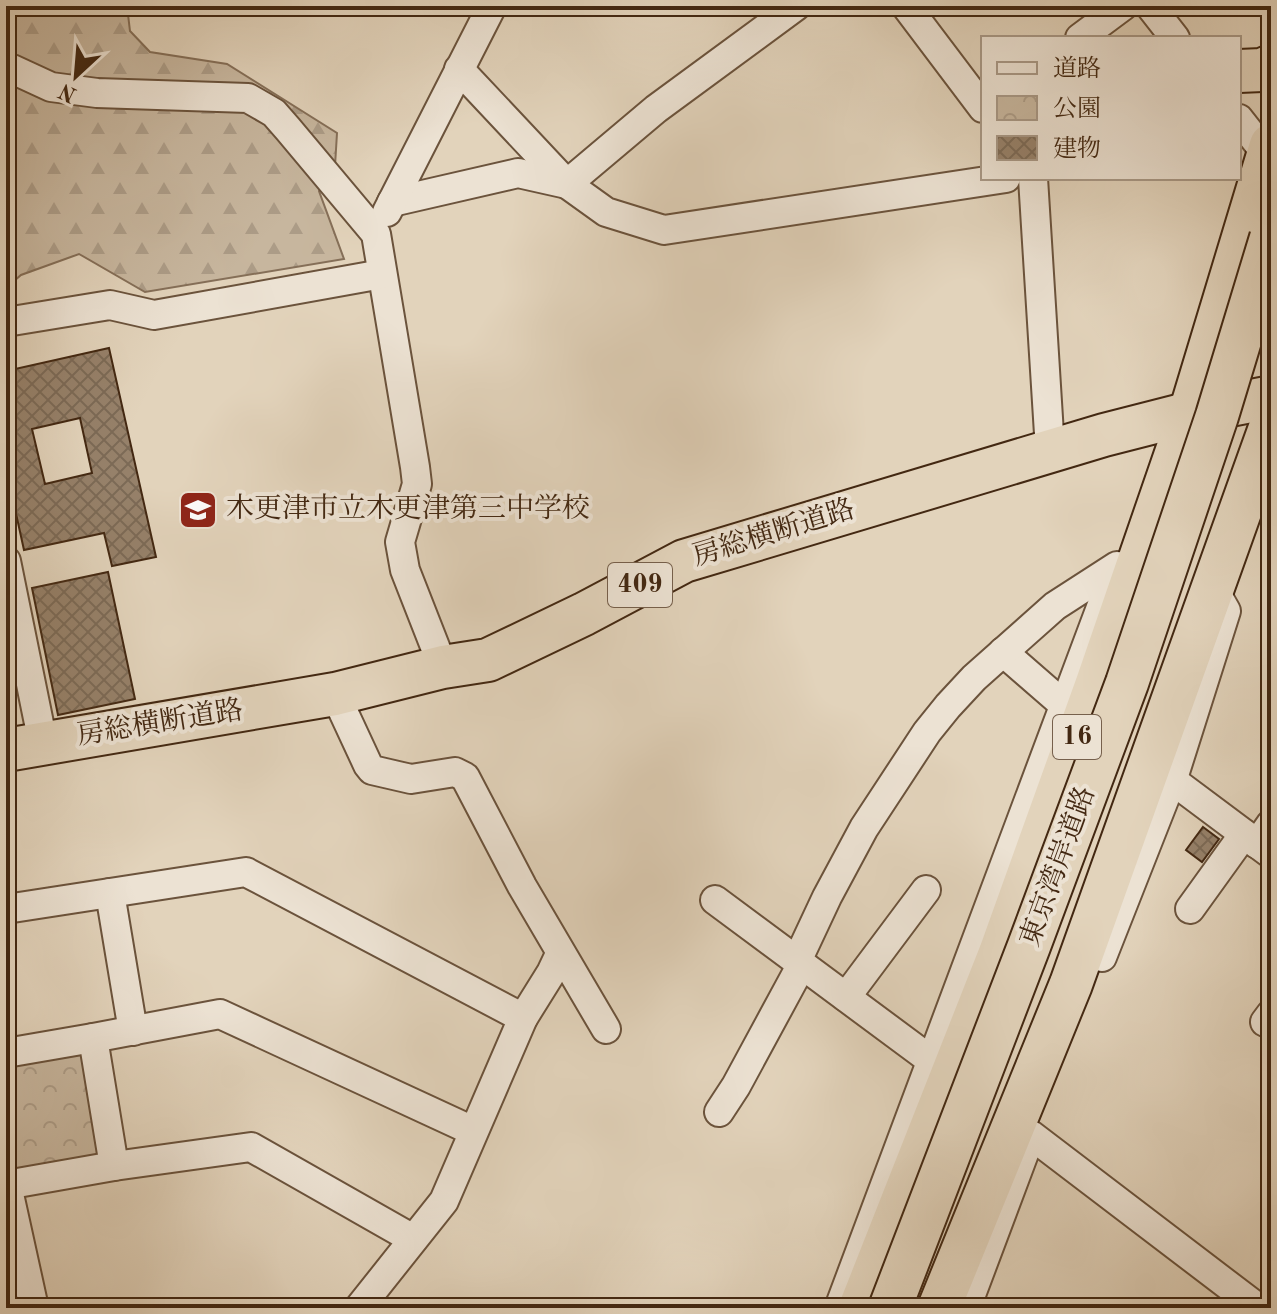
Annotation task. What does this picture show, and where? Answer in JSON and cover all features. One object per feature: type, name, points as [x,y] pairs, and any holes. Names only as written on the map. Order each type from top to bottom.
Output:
[{"type":"highway","points":[[1241,71],[1262,70],[1271,66]]},
{"type":"highway","name":"16","points":[[860,1308],[1000,953],[1128,562],[1190,413],[1270,154]]},
{"type":"highway","name":"東京湾岸道路","points":[[890,1308],[1127,683],[1217,416],[1271,238]]},
{"type":"highway","name":"東京湾岸道路","points":[[914,1308],[1153,688],[1246,419],[1271,334]]},
{"type":"highway","name":"房総横断道路","points":[[24,746],[335,694],[443,667],[488,660],[684,561],[1050,450],[1190,413],[1271,397]]},
{"type":"highway","points":[[939,1308],[1071,984],[1271,425]]},
{"type":"street","points":[[376,234],[492,6]]},
{"type":"street","points":[[567,184],[656,109],[796,6]]},
{"type":"street","points":[[906,6],[981,105]]},
{"type":"street","points":[[1083,36],[1123,6]]},
{"type":"street","points":[[1150,6],[1173,36]]},
{"type":"street","points":[[12,69],[51,87],[73,91],[248,98],[274,113],[376,234],[417,484],[400,542],[405,570],[443,667]]},
{"type":"street","points":[[459,69],[567,184],[606,212],[664,230],[993,180]]},
{"type":"street","points":[[1241,121],[1270,154]]},
{"type":"street","points":[[392,202],[518,173],[567,184]]},
{"type":"street","points":[[1033,180],[1050,450]]},
{"type":"street","points":[[6,322],[110,305],[154,315],[382,274]]},
{"type":"street","points":[[719,1112],[736,1086],[800,962],[827,897],[864,828],[927,732],[974,678],[1055,606],[1128,562]]},
{"type":"street","points":[[839,1308],[1064,705],[1128,562]]},
{"type":"street","points":[[7,574],[24,746]]},
{"type":"street","points":[[966,1308],[1172,780],[1226,611],[1213,588]]},
{"type":"street","points":[[1003,652],[1064,705]]},
{"type":"street","points":[[335,694],[372,770],[411,779],[455,772],[465,777],[560,954],[606,1029]]},
{"type":"street","points":[[1172,780],[1261,839],[1190,909]]},
{"type":"street","points":[[6,909],[246,872],[523,1018]]},
{"type":"street","points":[[846,997],[926,890]]},
{"type":"street","points":[[110,893],[133,1031]]},
{"type":"street","points":[[715,900],[932,1061]]},
{"type":"street","points":[[359,1308],[444,1201],[523,1018],[560,954]]},
{"type":"street","points":[[6,1053],[220,1014],[473,1131]]},
{"type":"street","points":[[93,1038],[114,1166]]},
{"type":"street","points":[[1031,1135],[1258,1308]]},
{"type":"street","points":[[34,1308],[6,1185],[251,1147],[413,1239]]},
{"type":"green space","points":[[6,6],[127,6],[130,31],[150,52],[227,64],[337,133],[335,166],[319,191],[344,259],[145,292],[79,254],[21,275],[6,288]]},
{"type":"green space","points":[[93,1038],[114,1166],[6,1185],[6,1053]]},
{"type":"building","points":[[109,348],[156,557],[112,566],[104,533],[24,550],[6,468],[6,371]],"holes":[[[80,418],[92,473],[45,484],[32,429]]]},
{"type":"building","points":[[108,572],[135,699],[58,715],[32,588]]},
{"type":"building","points":[[1203,827],[1219,839],[1202,862],[1186,850]]},
{"type":"place","name":"木更津市立木更津第三中学校","points":[[198,510]]}]
